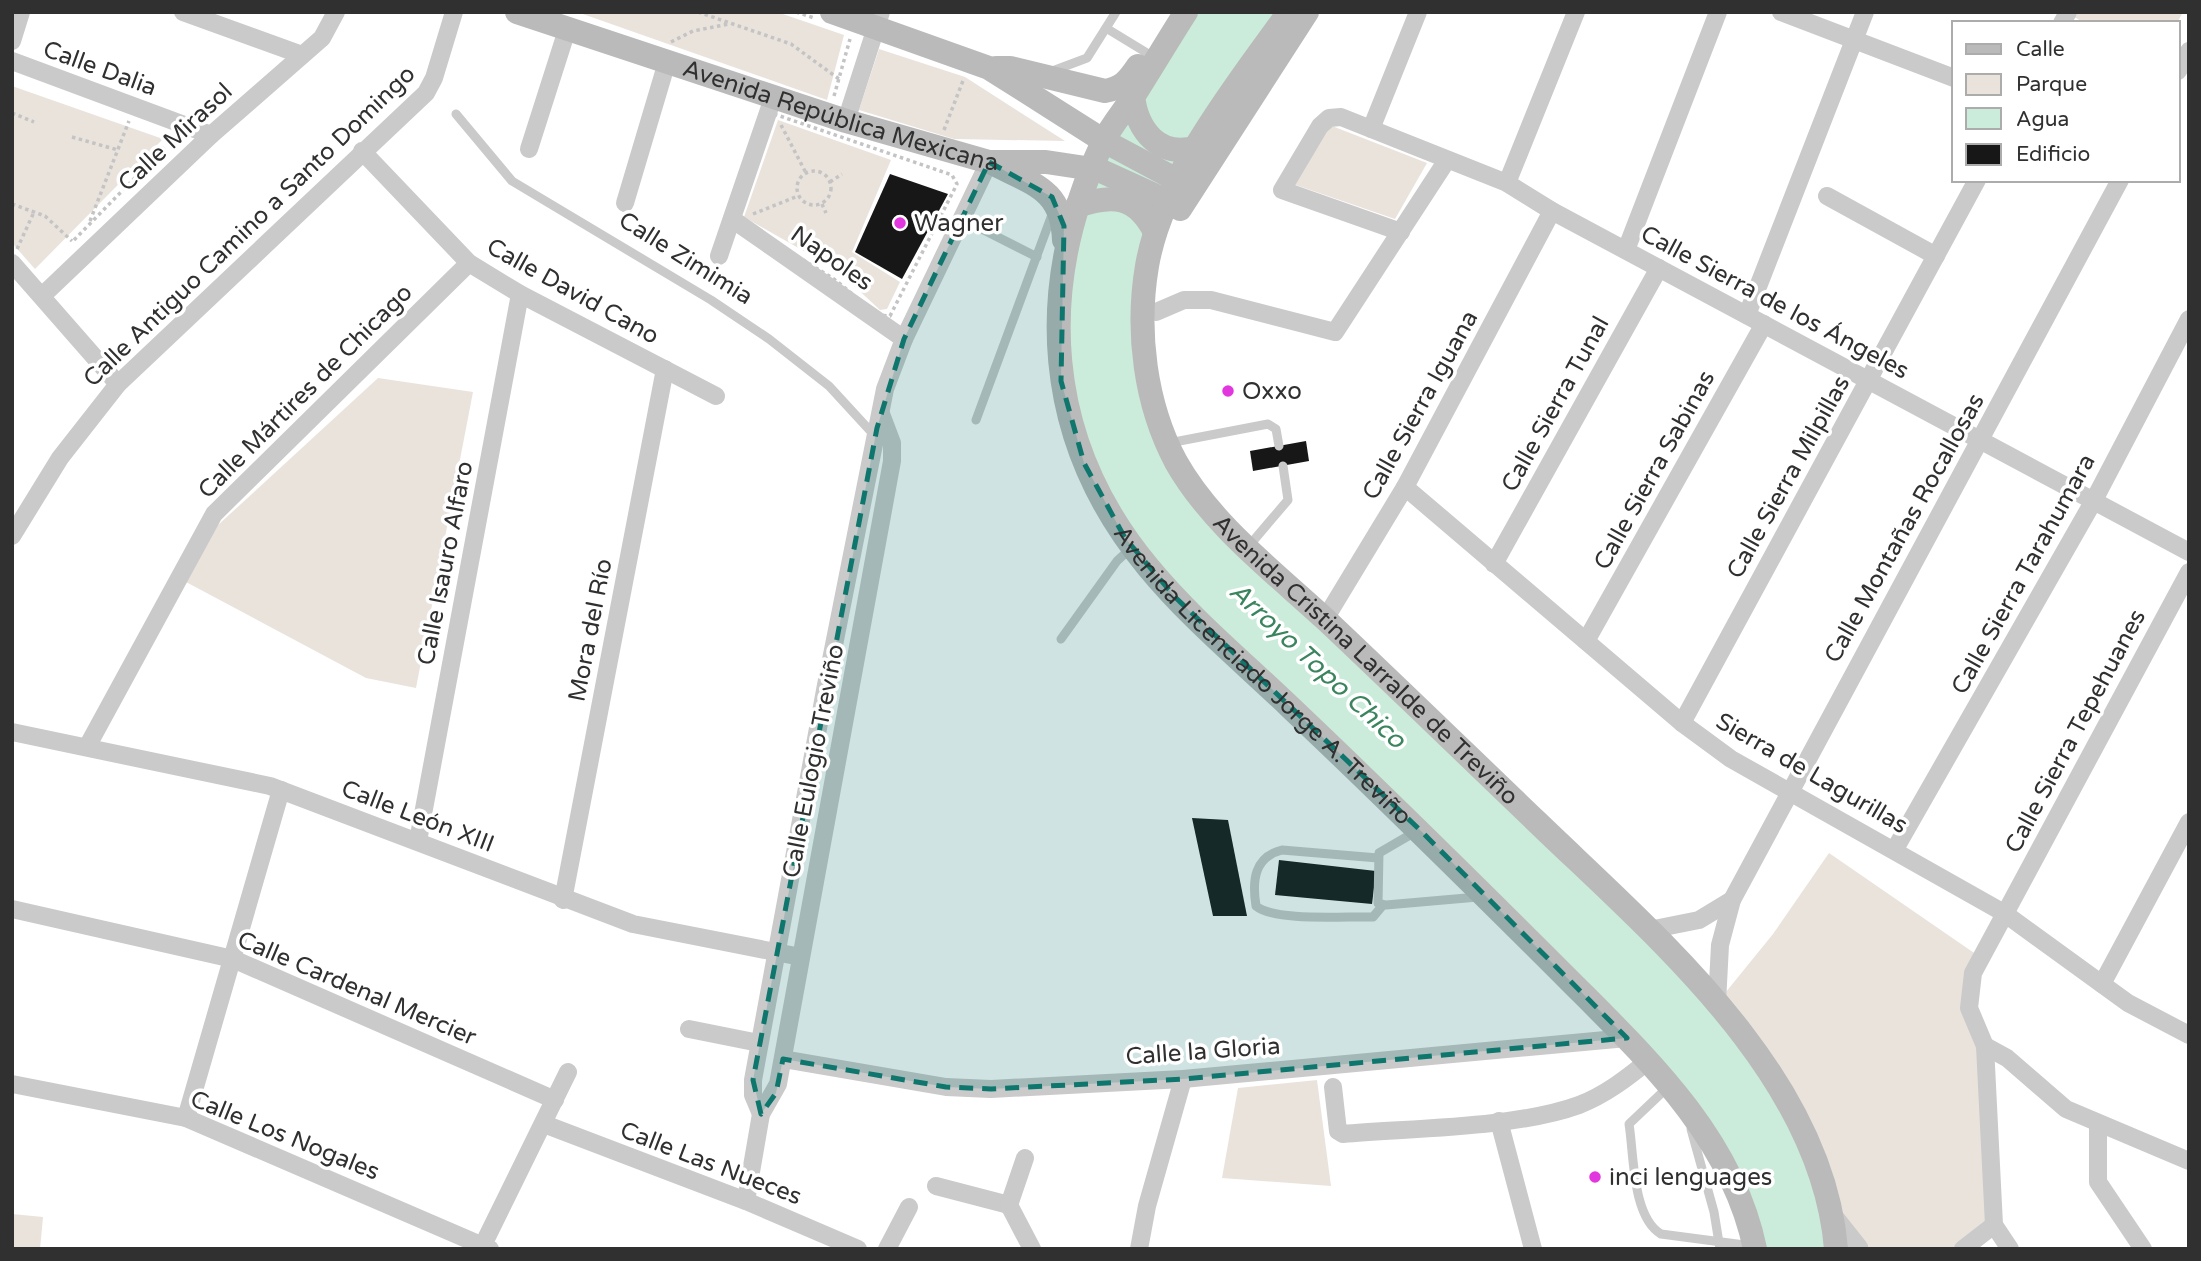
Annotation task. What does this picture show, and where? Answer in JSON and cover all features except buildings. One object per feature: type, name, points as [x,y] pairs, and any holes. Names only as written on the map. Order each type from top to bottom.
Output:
[{"type":"main road","name":"Avenida República Mexicana","points":[[517,12],[566,30],[664,55],[774,106],[838,114],[989,162],[1046,162],[1099,170],[1167,188]]},
{"type":"main road","points":[[1077,202],[1099,170],[1110,145],[1186,12]]},
{"type":"main road","name":"Avenida Cristina Larralde de Treviño","points":[[1289,12],[1191,148],[1167,188],[1152,226],[1142,320],[1145,363],[1167,443],[1183,473],[1247,548],[1325,619],[1649,930],[1741,1028],[1770,1070],[1802,1134],[1834,1220],[1836,1249]]},
{"type":"main road","points":[[1157,413],[1156,312],[1165,248],[1187,195],[1307,12]]},
{"type":"main road","points":[[825,16],[870,24],[978,70],[1110,145],[1167,188]]},
{"type":"main road","points":[[978,70],[1010,68],[1104,91],[1118,89],[1127,82],[1147,53],[1169,38]]},
{"type":"main road","points":[[1134,104],[1145,134],[1165,146],[1191,148]]},
{"type":"main road","points":[[989,162],[1077,202],[1125,201],[1141,210],[1152,226]]},
{"type":"main road","name":"Avenida Licenciado Jorge A. Treviño","points":[[1077,202],[1063,218],[1064,258],[1058,320],[1063,392],[1084,463],[1105,506],[1133,547],[1176,598],[1419,830],[1648,1061],[1712,1141],[1731,1174],[1749,1220],[1754,1247]]},
{"type":"street","points":[[12,41],[21,12]]},
{"type":"street","points":[[183,12],[302,55]]},
{"type":"street","name":"Calle Mirasol","points":[[42,296],[211,135],[322,38],[336,12]]},
{"type":"street","name":"Calle Antiguo Camino a Santo Domingo","points":[[14,527],[60,458],[118,384],[430,88],[454,12]]},
{"type":"street","points":[[1371,129],[1419,12]]},
{"type":"street","points":[[1507,183],[1576,12]]},
{"type":"street","points":[[1626,250],[1718,12]]},
{"type":"street","points":[[1781,12],[1952,77]]},
{"type":"street","points":[[1747,315],[1865,12]]},
{"type":"street","points":[[838,114],[870,24]]},
{"type":"street","points":[[529,149],[566,30]]},
{"type":"street","points":[[2180,67],[2189,51]]},
{"type":"street","points":[[625,203],[664,55]]},
{"type":"street","name":"Calle Dalia","points":[[12,61],[211,135]]},
{"type":"street","points":[[719,256],[735,219],[774,106]]},
{"type":"street","name":"Calle Sierra de los Ángeles","points":[[1401,232],[1282,190],[1320,126],[1329,118],[1341,117],[1507,183],[1552,211],[1979,442],[2189,552]]},
{"type":"street","name":"Calle David Cano","points":[[362,151],[469,263],[520,294],[716,396]]},
{"type":"street","points":[[1156,312],[1184,300],[1211,300],[1335,332],[1447,160]]},
{"type":"street","name":"Calle Eulogio Treviño","points":[[746,1201],[761,1114],[776,1093],[783,1059],[892,460],[884,440],[881,414],[885,389],[904,340],[989,162]]},
{"type":"street","name":"Calle Sierra Milpillas","points":[[1682,723],[1976,182]]},
{"type":"street","name":"Calle Montañas Rocallosas","points":[[1717,1003],[1720,945],[1732,900],[2119,182]]},
{"type":"street","points":[[1835,201],[1936,256]]},
{"type":"street","name":"Calle Sierra Iguana","points":[[1325,619],[1405,487],[1552,211]]},
{"type":"street","name":"Napoles","points":[[735,219],[904,340]]},
{"type":"street","points":[[13,259],[118,384]]},
{"type":"street","name":"Calle Mártires de Chicago","points":[[87,747],[214,514],[469,263]]},
{"type":"street","name":"Calle Sierra Tunal","points":[[1494,564],[1659,268]]},
{"type":"street","name":"Calle Isauro Alfaro","points":[[418,841],[520,294]]},
{"type":"street","name":"Calle Sierra Tarahumara","points":[[1895,849],[2093,502],[2189,319]]},
{"type":"street","name":"Calle Sierra Sabinas","points":[[1586,641],[1764,324]]},
{"type":"street","name":"Mora del Río","points":[[563,900],[666,369]]},
{"type":"street","name":"Calle Eulogio Treviño","points":[[761,1114],[752,1087],[759,1043],[826,685],[884,440]]},
{"type":"street","name":"Sierra de Lagurillas","points":[[1405,487],[1682,723],[1731,759],[1895,849],[2004,913],[2128,1003],[2189,1035]]},
{"type":"street","name":"Calle Sierra Tepehuanes","points":[[1984,1046],[1970,1016],[1969,988],[1980,957],[2189,572]]},
{"type":"street","points":[[826,685],[852,690]]},
{"type":"street","name":"Calle León XIII","points":[[12,732],[281,790],[418,841],[563,900],[662,932],[801,957]]},
{"type":"street","points":[[186,1118],[281,790]]},
{"type":"street","points":[[2102,984],[2189,822]]},
{"type":"street","points":[[1649,930],[1699,920],[1732,900]]},
{"type":"street","name":"Calle Cardenal Mercier","points":[[12,909],[233,959],[555,1100]]},
{"type":"street","points":[[689,1029],[759,1043]]},
{"type":"street","name":"Calle la Gloria","points":[[783,1059],[961,1088],[1183,1079],[1627,1038]]},
{"type":"street","points":[[1984,1046],[2007,1058],[2066,1109],[2189,1161]]},
{"type":"street","points":[[1984,1046],[1994,1225],[2010,1249]]},
{"type":"street","points":[[1333,1087],[1340,1134],[1499,1121],[1581,1104],[1612,1087],[1648,1061]]},
{"type":"street","points":[[487,1247],[568,1072]]},
{"type":"street","points":[[1139,1249],[1147,1206],[1183,1079]]},
{"type":"street","name":"Calle Los Nogales","points":[[12,1084],[186,1118],[487,1247]]},
{"type":"street","points":[[1499,1121],[1533,1249]]},
{"type":"street","name":"Calle Las Nueces","points":[[544,1124],[746,1201],[858,1249]]},
{"type":"street","points":[[2098,1124],[2098,1182],[2143,1249]]},
{"type":"street","points":[[1025,1158],[1009,1205],[1032,1249]]},
{"type":"street","points":[[936,1186],[1009,1205]]},
{"type":"street","points":[[887,1249],[909,1207]]},
{"type":"street","points":[[1834,1220],[1857,1249]]},
{"type":"street","points":[[1963,1249],[1994,1225]]},
{"type":"lane","points":[[1032,74],[1065,68],[1087,58],[1116,12]]},
{"type":"lane","points":[[1106,28],[1147,53]]},
{"type":"lane","name":"Calle Zimimia","points":[[456,114],[512,181],[711,300],[769,339],[821,379],[884,440]]},
{"type":"lane","points":[[976,420],[1037,257],[1077,202]]},
{"type":"lane","points":[[962,219],[1037,257]]},
{"type":"lane","points":[[1167,443],[1268,424],[1276,429],[1279,446]]},
{"type":"lane","points":[[1247,548],[1288,500],[1283,466]]},
{"type":"lane","points":[[1061,639],[1117,561],[1133,547]]},
{"type":"lane","points":[[1419,830],[1381,851],[1378,858],[1377,901],[1382,905],[1485,896]]},
{"type":"lane","points":[[1378,858],[1282,850],[1268,854],[1259,864],[1253,884],[1256,906],[1263,912],[1373,916],[1382,905]]},
{"type":"lane","points":[[1719,1245],[1698,1152],[1675,1094],[1629,1123],[1638,1194],[1653,1229],[1661,1234],[1719,1245],[1754,1247]]},
{"type":"path","points":[[698,12],[790,44],[839,79]]},
{"type":"path","points":[[796,12],[825,16]]},
{"type":"path","points":[[664,55],[693,31],[732,24]]},
{"type":"path","points":[[838,114],[839,79],[870,24]]},
{"type":"path","points":[[940,141],[978,70]]},
{"type":"path","points":[[774,106],[806,173]]},
{"type":"path","points":[[735,219],[834,279],[878,315],[890,316],[957,184],[952,175],[774,106]]},
{"type":"path","points":[[735,219],[774,106]]},
{"type":"path","points":[[12,113],[34,122]]},
{"type":"path","points":[[116,116],[140,125]]},
{"type":"path","points":[[90,223],[129,121]]},
{"type":"path","points":[[63,250],[174,138],[163,134]]},
{"type":"path","points":[[72,136],[118,150]]},
{"type":"path","points":[[806,173],[822,173],[830,182],[831,192],[822,204]]},
{"type":"path","points":[[806,173],[796,185],[798,196],[805,204],[822,204]]},
{"type":"path","points":[[830,182],[842,174]]},
{"type":"path","points":[[735,219],[798,196]]},
{"type":"path","points":[[12,204],[45,216],[72,241]]},
{"type":"path","points":[[822,204],[826,213]]},
{"type":"path","points":[[13,259],[34,212]]},
{"type":"highlighted area","points":[[989,162],[1052,197],[1064,226],[1061,381],[1084,463],[1125,538],[1176,598],[1419,829],[1627,1038],[1183,1079],[991,1089],[946,1087],[783,1059],[776,1093],[761,1114],[753,1080],[877,428],[904,339]]},
{"type":"green space","points":[[577,12],[777,12],[844,35],[827,100]]},
{"type":"green space","points":[[2077,12],[2183,12],[2178,21],[2081,21],[2074,17]]},
{"type":"green space","points":[[879,49],[965,77],[1065,141],[954,139],[859,110]]},
{"type":"green space","points":[[12,86],[163,139],[35,269],[12,243]]},
{"type":"green space","points":[[778,120],[891,160],[852,252],[900,282],[887,309],[880,310],[837,270],[744,217]]},
{"type":"green space","points":[[1327,124],[1427,163],[1395,219],[1290,183]]},
{"type":"green space","points":[[378,378],[473,392],[416,688],[366,678],[186,582],[205,537]]},
{"type":"green space","points":[[1829,853],[1980,957],[1970,988],[1985,1046],[1994,1225],[1963,1249],[1835,1249],[1717,1003],[1773,934]]},
{"type":"green space","points":[[1317,1080],[1331,1186],[1222,1178],[1238,1088]]},
{"type":"green space","points":[[12,1214],[43,1217],[40,1249],[12,1249]]},
{"type":"water","name":"Arroyo Topo Chico","points":[[1186,12],[1289,12],[1167,201],[1142,320],[1183,473],[1649,930],[1770,1070],[1836,1249],[1755,1249],[1712,1141],[1133,547],[1061,381],[1077,206]]},
{"type":"place","name":"Wagner","points":[[900,223]]},
{"type":"place","name":"Oxxo","points":[[1228,391]]},
{"type":"place","name":"inci lenguages","points":[[1595,1177]]}]
